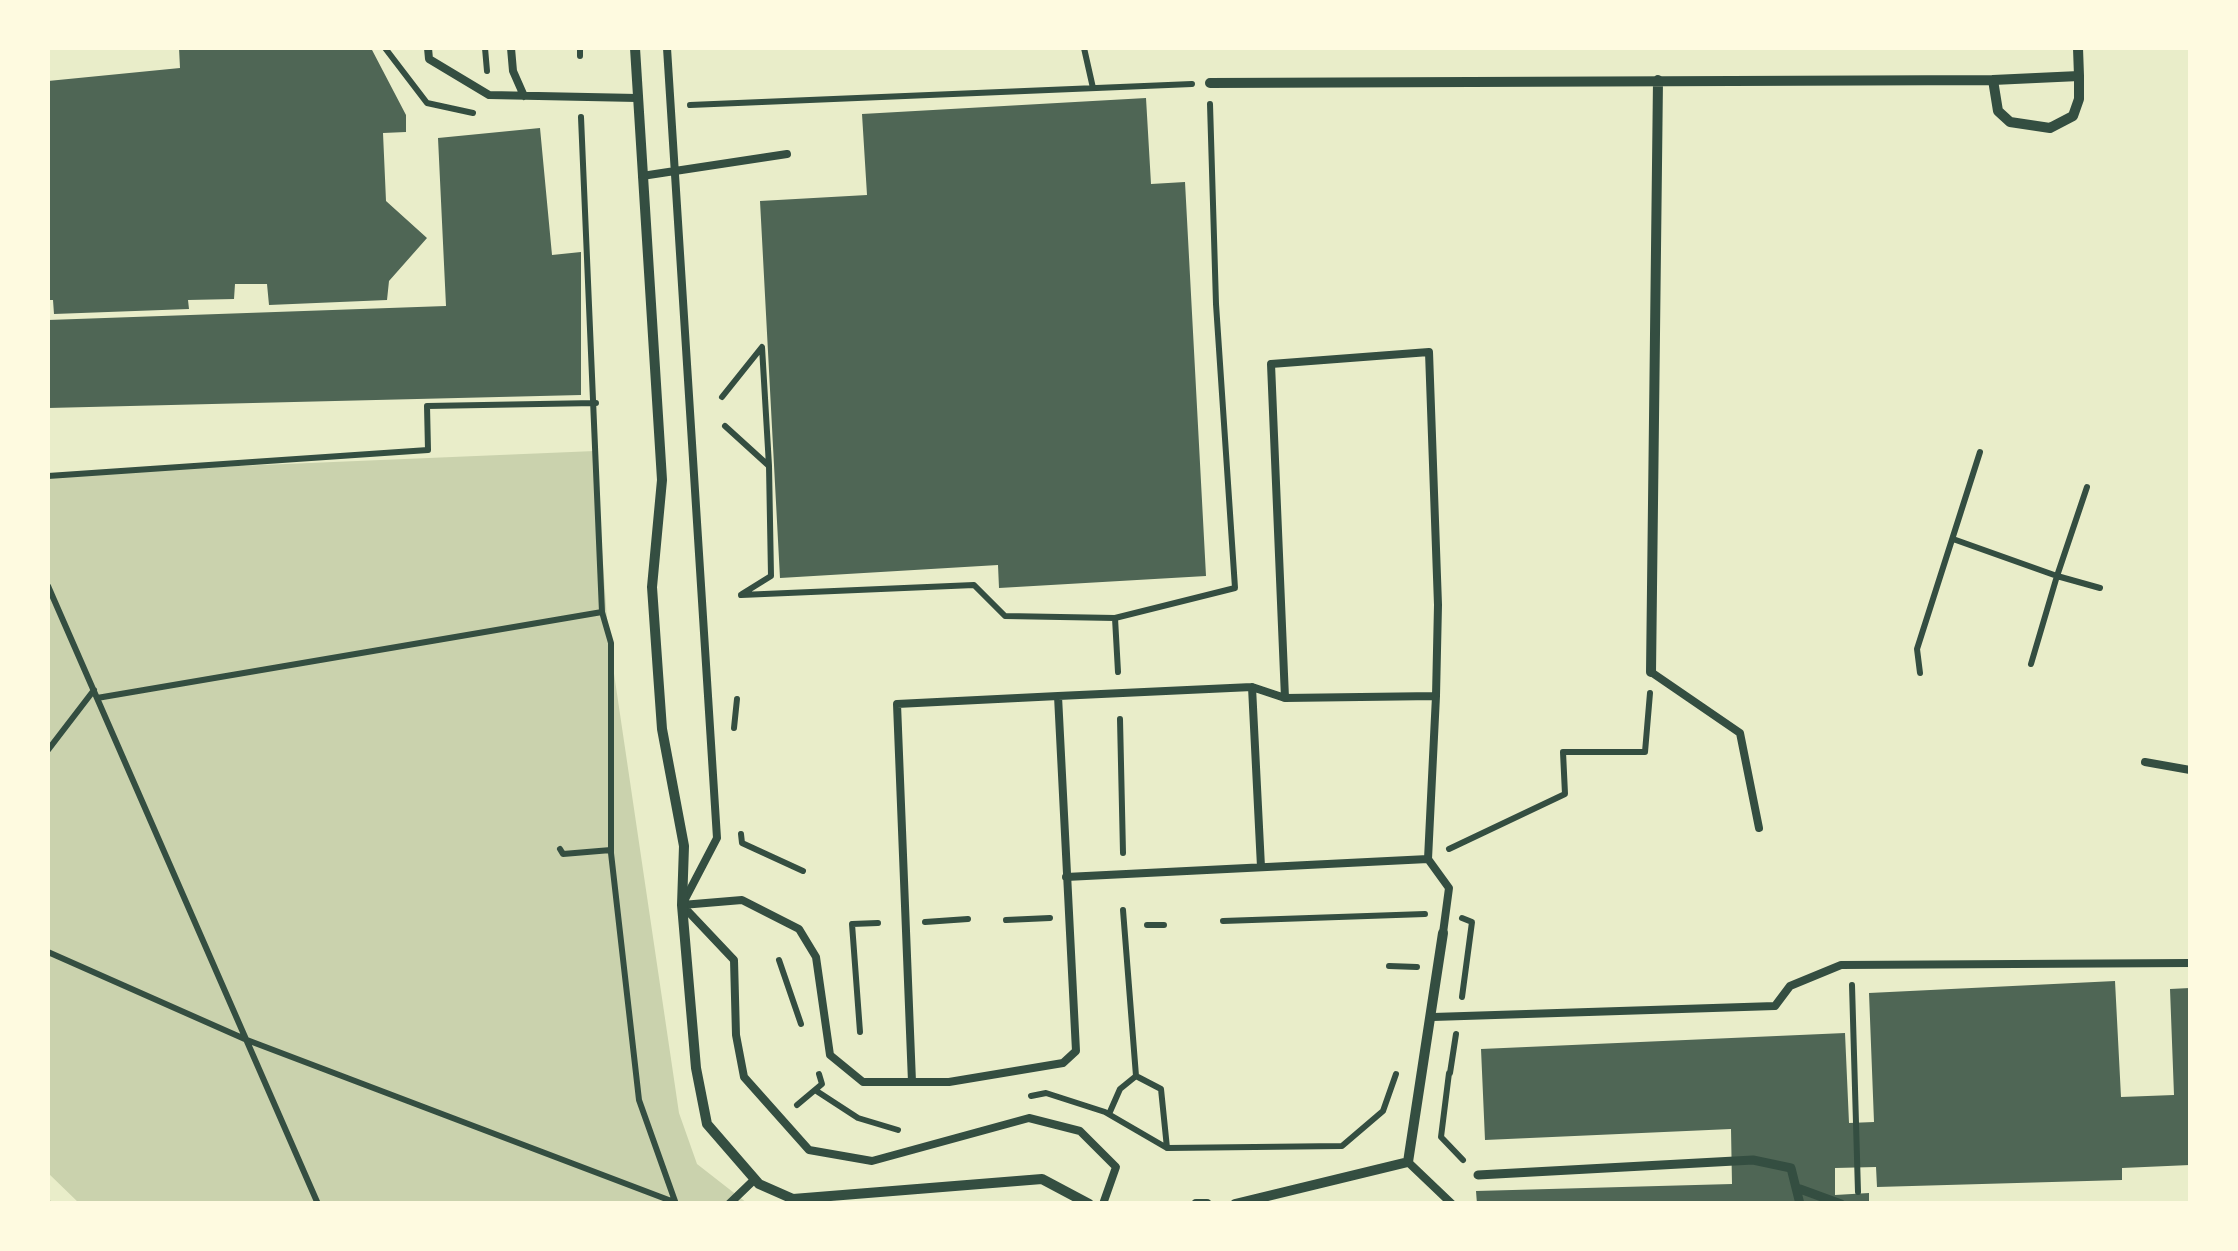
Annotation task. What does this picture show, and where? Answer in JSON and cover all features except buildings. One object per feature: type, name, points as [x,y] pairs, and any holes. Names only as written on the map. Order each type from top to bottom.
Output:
[{"type":"street","points":[[634,48],[662,480],[652,587],[662,729],[684,846],[682,904],[696,1068],[708,1124],[757,1181],[794,1201],[1042,1180],[1089,1204]]},
{"type":"street","points":[[1993,80],[1998,112],[2010,122],[2050,128],[2073,116],[2079,100],[2078,48]]},
{"type":"street","points":[[1210,83],[1993,80],[2078,76]]},
{"type":"street","points":[[1651,672],[1658,80]]},
{"type":"street","points":[[1236,1204],[1288,1197],[1408,1162],[1444,933]]},
{"type":"street","points":[[1478,1175],[1753,1160],[1791,1168],[1800,1189],[1800,1204]]},
{"type":"street","points":[[1800,1189],[1841,1204]]},
{"type":"street","points":[[1196,1204],[1207,1204]]},
{"type":"lane","points":[[428,48],[429,59],[489,95],[636,98]]},
{"type":"lane","points":[[511,48],[513,72],[524,96]]},
{"type":"lane","points":[[667,48],[718,838],[682,904]]},
{"type":"lane","points":[[642,176],[787,154]]},
{"type":"lane","points":[[1285,698],[1270,364],[1428,352],[1438,605],[1428,859],[1449,888],[1444,933]]},
{"type":"lane","points":[[1651,672],[1740,733],[1759,828]]},
{"type":"lane","points":[[912,1082],[897,704],[1252,687],[1285,698],[1436,696]]},
{"type":"lane","points":[[1252,687],[1260,867]]},
{"type":"lane","points":[[682,904],[742,900],[799,930],[816,957],[830,1054],[863,1082],[949,1082],[1063,1062],[1076,1051],[1058,696]]},
{"type":"lane","points":[[2145,762],[2190,770]]},
{"type":"lane","points":[[1066,877],[1428,859]]},
{"type":"lane","points":[[682,904],[734,960],[736,1035],[744,1077],[809,1150],[872,1161],[1029,1118],[1080,1131],[1116,1167],[1103,1204]]},
{"type":"lane","points":[[1433,1016],[1775,1006],[1790,986],[1825,969],[1852,966],[2190,963]]},
{"type":"lane","points":[[1408,1162],[1452,1204]]},
{"type":"lane","points":[[728,1204],[757,1181]]},
{"type":"path","points":[[385,48],[427,104],[490,116]]},
{"type":"path","points":[[486,48],[488,72]]},
{"type":"path","points":[[1084,48],[1093,88]]},
{"type":"path","points":[[683,106],[1210,83],[1216,304],[1235,588],[1115,618],[1004,616],[974,585],[741,594],[771,576],[762,347],[722,398]]},
{"type":"path","points":[[582,116],[602,612],[611,643],[611,850],[639,1100],[675,1203]]},
{"type":"path","points":[[48,476],[428,450],[428,406],[596,403]]},
{"type":"path","points":[[725,426],[769,466]]},
{"type":"path","points":[[1920,673],[1917,650],[1980,452]]},
{"type":"path","points":[[2031,664],[2087,487]]},
{"type":"path","points":[[1953,538],[2100,588]]},
{"type":"path","points":[[48,586],[318,1204]]},
{"type":"path","points":[[48,750],[95,694],[602,612]]},
{"type":"path","points":[[1115,618],[1118,672]]},
{"type":"path","points":[[518,626],[519,636]]},
{"type":"path","points":[[1428,859],[1565,794],[1563,752],[1645,752],[1651,672]]},
{"type":"path","points":[[733,734],[738,699]]},
{"type":"path","points":[[1120,719],[1123,853]]},
{"type":"path","points":[[740,825],[742,843],[804,871]]},
{"type":"path","points":[[560,849],[562,854],[611,850]]},
{"type":"path","points":[[1124,910],[1136,1076]]},
{"type":"path","points":[[1222,921],[1446,913]]},
{"type":"path","points":[[1421,932],[1424,914]]},
{"type":"path","points":[[1006,920],[1053,917]]},
{"type":"path","points":[[924,922],[968,918]]},
{"type":"path","points":[[860,1032],[852,924],[878,923]]},
{"type":"path","points":[[1147,925],[1164,925]]},
{"type":"path","points":[[1414,985],[1418,949]]},
{"type":"path","points":[[48,952],[247,1040],[675,1203]]},
{"type":"path","points":[[1852,966],[1858,1204]]},
{"type":"path","points":[[1136,1076],[1161,1088],[1167,1148],[1342,1146],[1383,1111],[1400,1060],[1450,1073],[1441,1137],[1478,1175]]},
{"type":"path","points":[[1110,1114],[1120,1089],[1136,1076]]},
{"type":"path","points":[[797,1105],[822,1084]]},
{"type":"green space","points":[[595,451],[608,633],[679,1113],[697,1164],[747,1203],[80,1204],[48,1173],[48,474]]}]
